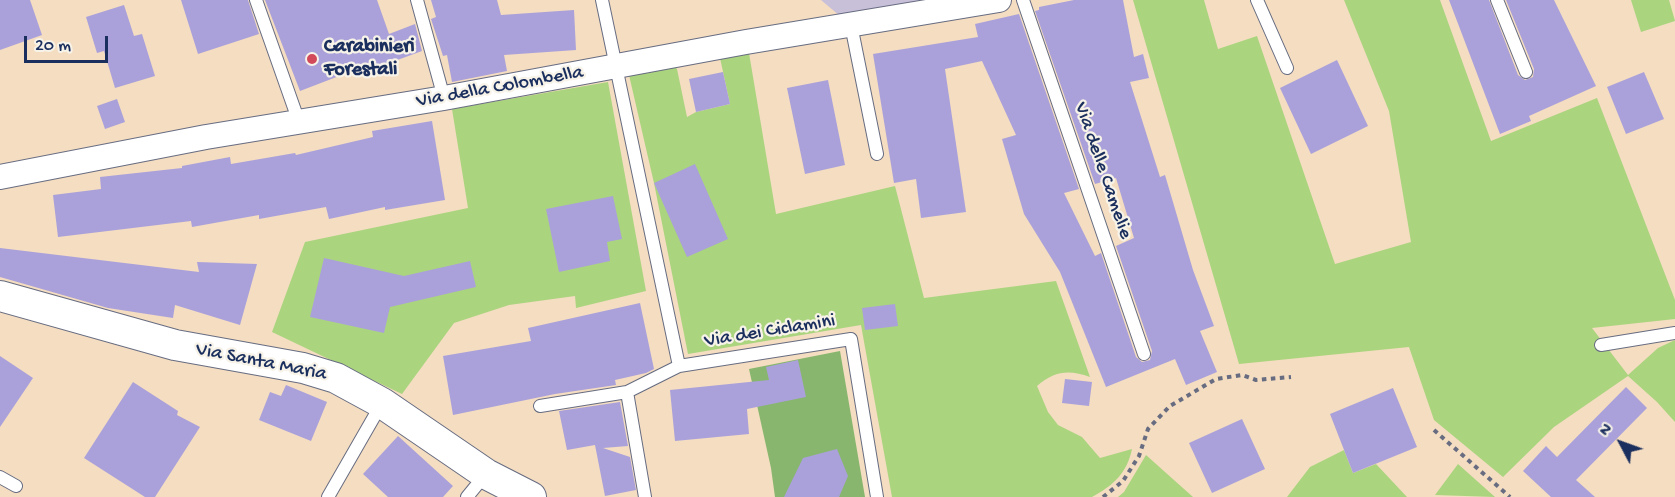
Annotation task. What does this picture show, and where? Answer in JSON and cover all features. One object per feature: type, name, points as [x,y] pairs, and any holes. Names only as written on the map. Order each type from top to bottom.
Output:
[{"type":"street","name":"Via della Colombella","points":[[0,177],[206,137],[444,98],[999,0]]},
{"type":"street","name":"Via Santa Maria","points":[[0,296],[188,348],[316,371],[346,382],[382,403],[486,474],[531,497]]},
{"type":"lane","points":[[256,0],[299,122]]},
{"type":"lane","points":[[417,0],[444,98]]},
{"type":"lane","points":[[602,0],[679,366]]},
{"type":"lane","name":"Via delle Camelie","points":[[1023,0],[1144,354]]},
{"type":"lane","points":[[1257,0],[1287,68]]},
{"type":"lane","points":[[1497,0],[1526,72]]},
{"type":"lane","points":[[850,25],[877,154]]},
{"type":"lane","points":[[1601,345],[1675,333]]},
{"type":"lane","name":"Via dei Ciclamini","points":[[540,406],[627,392],[679,366],[851,339],[877,497]]},
{"type":"lane","points":[[627,392],[645,497]]},
{"type":"lane","points":[[328,497],[382,403]]},
{"type":"lane","points":[[466,497],[486,474]]},
{"type":"lane","points":[[0,477],[16,486]]},
{"type":"path","points":[[1103,497],[1123,481],[1139,456],[1148,429],[1170,406],[1216,379],[1242,375],[1256,380],[1291,377]]},
{"type":"path","points":[[1434,430],[1510,497]]},
{"type":"shaded area","points":[[821,0],[925,0],[840,16]]},
{"type":"green space","points":[[1133,0],[1204,0],[1218,49],[1257,36],[1335,264],[1411,242],[1389,111],[1344,0],[1440,0],[1491,141],[1597,98],[1675,300],[1675,319],[1592,328],[1628,375],[1658,348],[1675,340],[1675,422],[1628,376],[1554,427],[1503,477],[1434,420],[1409,347],[1239,364]]},
{"type":"green space","points":[[1631,0],[1669,0],[1675,21],[1641,32]]},
{"type":"green space","points":[[749,53],[776,214],[895,186],[924,298],[1056,281],[1090,377],[1068,372],[1056,374],[1037,386],[1048,412],[1058,425],[1082,437],[1100,458],[1132,449],[1127,465],[1113,483],[1092,497],[892,497],[861,325],[688,354],[654,183],[629,75],[674,66],[677,69],[687,117],[696,112],[730,104],[720,58]]},
{"type":"green space","points":[[608,82],[646,291],[576,308],[575,296],[509,305],[454,323],[402,394],[272,332],[305,242],[468,208],[452,109]]},
{"type":"green space","points":[[840,351],[865,497],[775,497],[771,468],[749,369]]},
{"type":"green space","points":[[1344,450],[1353,473],[1376,464],[1407,497],[1287,497],[1310,467]]},
{"type":"green space","points":[[1146,455],[1193,497],[1118,497],[1124,492]]},
{"type":"green space","points":[[1458,464],[1495,497],[1435,495]]},
{"type":"building","points":[[0,0],[30,0],[42,35],[0,50]]},
{"type":"building","points":[[181,0],[248,0],[259,34],[198,54]]},
{"type":"building","points":[[265,0],[377,0],[389,34],[415,24],[422,51],[362,73],[360,68],[300,91]]},
{"type":"building","points":[[431,0],[497,0],[501,15],[574,10],[576,50],[504,55],[507,71],[452,82],[447,55],[443,56],[431,19],[436,17]]},
{"type":"building","points":[[1074,0],[1123,0],[1134,57],[1143,54],[1149,78],[1130,82],[1160,177],[1165,175],[1193,270],[1214,326],[1200,331],[1217,372],[1186,385],[1175,359],[1106,387],[1060,272],[1024,214],[1002,139],[1016,135],[982,61],[945,69],[966,212],[921,218],[916,179],[894,183],[873,54],[978,37],[975,24],[1019,14],[1079,189],[1064,193],[1095,256],[1101,253],[1136,357],[1142,362],[1150,360],[1152,351],[1116,246],[1134,238],[1116,178],[1095,184],[1035,11],[1039,10],[1039,7]]},
{"type":"building","points":[[1449,0],[1489,0],[1518,75],[1525,80],[1533,77],[1534,69],[1506,0],[1554,0],[1596,86],[1529,116],[1531,121],[1500,134]]},
{"type":"building","points":[[124,5],[134,36],[142,34],[155,76],[115,88],[104,51],[97,53],[86,17]]},
{"type":"building","points":[[1337,60],[1368,126],[1311,154],[1280,88]]},
{"type":"building","points":[[723,72],[730,104],[696,112],[689,79]]},
{"type":"building","points":[[1644,72],[1664,119],[1626,134],[1607,87]]},
{"type":"building","points":[[828,80],[845,165],[805,174],[787,88]]},
{"type":"building","points":[[117,99],[125,122],[105,129],[97,106]]},
{"type":"building","points":[[432,121],[445,200],[385,210],[385,207],[329,219],[326,207],[259,219],[259,215],[192,227],[191,221],[58,237],[53,195],[101,189],[100,177],[182,168],[182,166],[230,157],[231,164],[295,153],[296,155],[373,137],[372,131]]},
{"type":"building","points":[[695,164],[728,239],[687,257],[654,183]]},
{"type":"building","points":[[613,196],[622,239],[607,242],[610,261],[559,272],[546,209]]},
{"type":"building","points":[[0,248],[199,272],[197,262],[257,264],[240,325],[175,305],[173,318],[108,308],[0,277]]},
{"type":"building","points":[[324,258],[404,276],[470,261],[476,287],[390,307],[384,333],[310,317]]},
{"type":"building","points":[[640,303],[654,369],[615,380],[616,385],[555,394],[453,415],[443,356],[531,341],[528,328]]},
{"type":"building","points":[[895,304],[898,326],[865,330],[862,308]]},
{"type":"building","points":[[0,356],[33,378],[0,427]]},
{"type":"building","points":[[798,360],[806,397],[747,409],[749,434],[675,441],[670,390],[769,380],[766,367]]},
{"type":"building","points":[[1065,379],[1092,382],[1089,406],[1062,403]]},
{"type":"building","points":[[133,382],[178,411],[177,415],[200,427],[155,497],[145,497],[84,458]]},
{"type":"building","points":[[286,385],[327,402],[311,441],[259,420],[270,392],[281,396]]},
{"type":"building","points":[[1626,387],[1647,408],[1576,480],[1595,497],[1551,497],[1523,471],[1546,446],[1557,457]]},
{"type":"building","points":[[1393,388],[1417,447],[1353,473],[1330,414]]},
{"type":"building","points":[[620,402],[628,446],[603,448],[630,457],[636,490],[605,496],[595,445],[567,450],[559,411]]},
{"type":"building","points":[[1242,419],[1265,469],[1212,493],[1189,443]]},
{"type":"building","points":[[398,436],[453,486],[443,497],[388,497],[363,474]]},
{"type":"building","points":[[837,449],[848,476],[839,497],[784,497],[803,458]]},
{"type":"place","name":"Carabinieri Forestali","points":[[312,59]]}]
